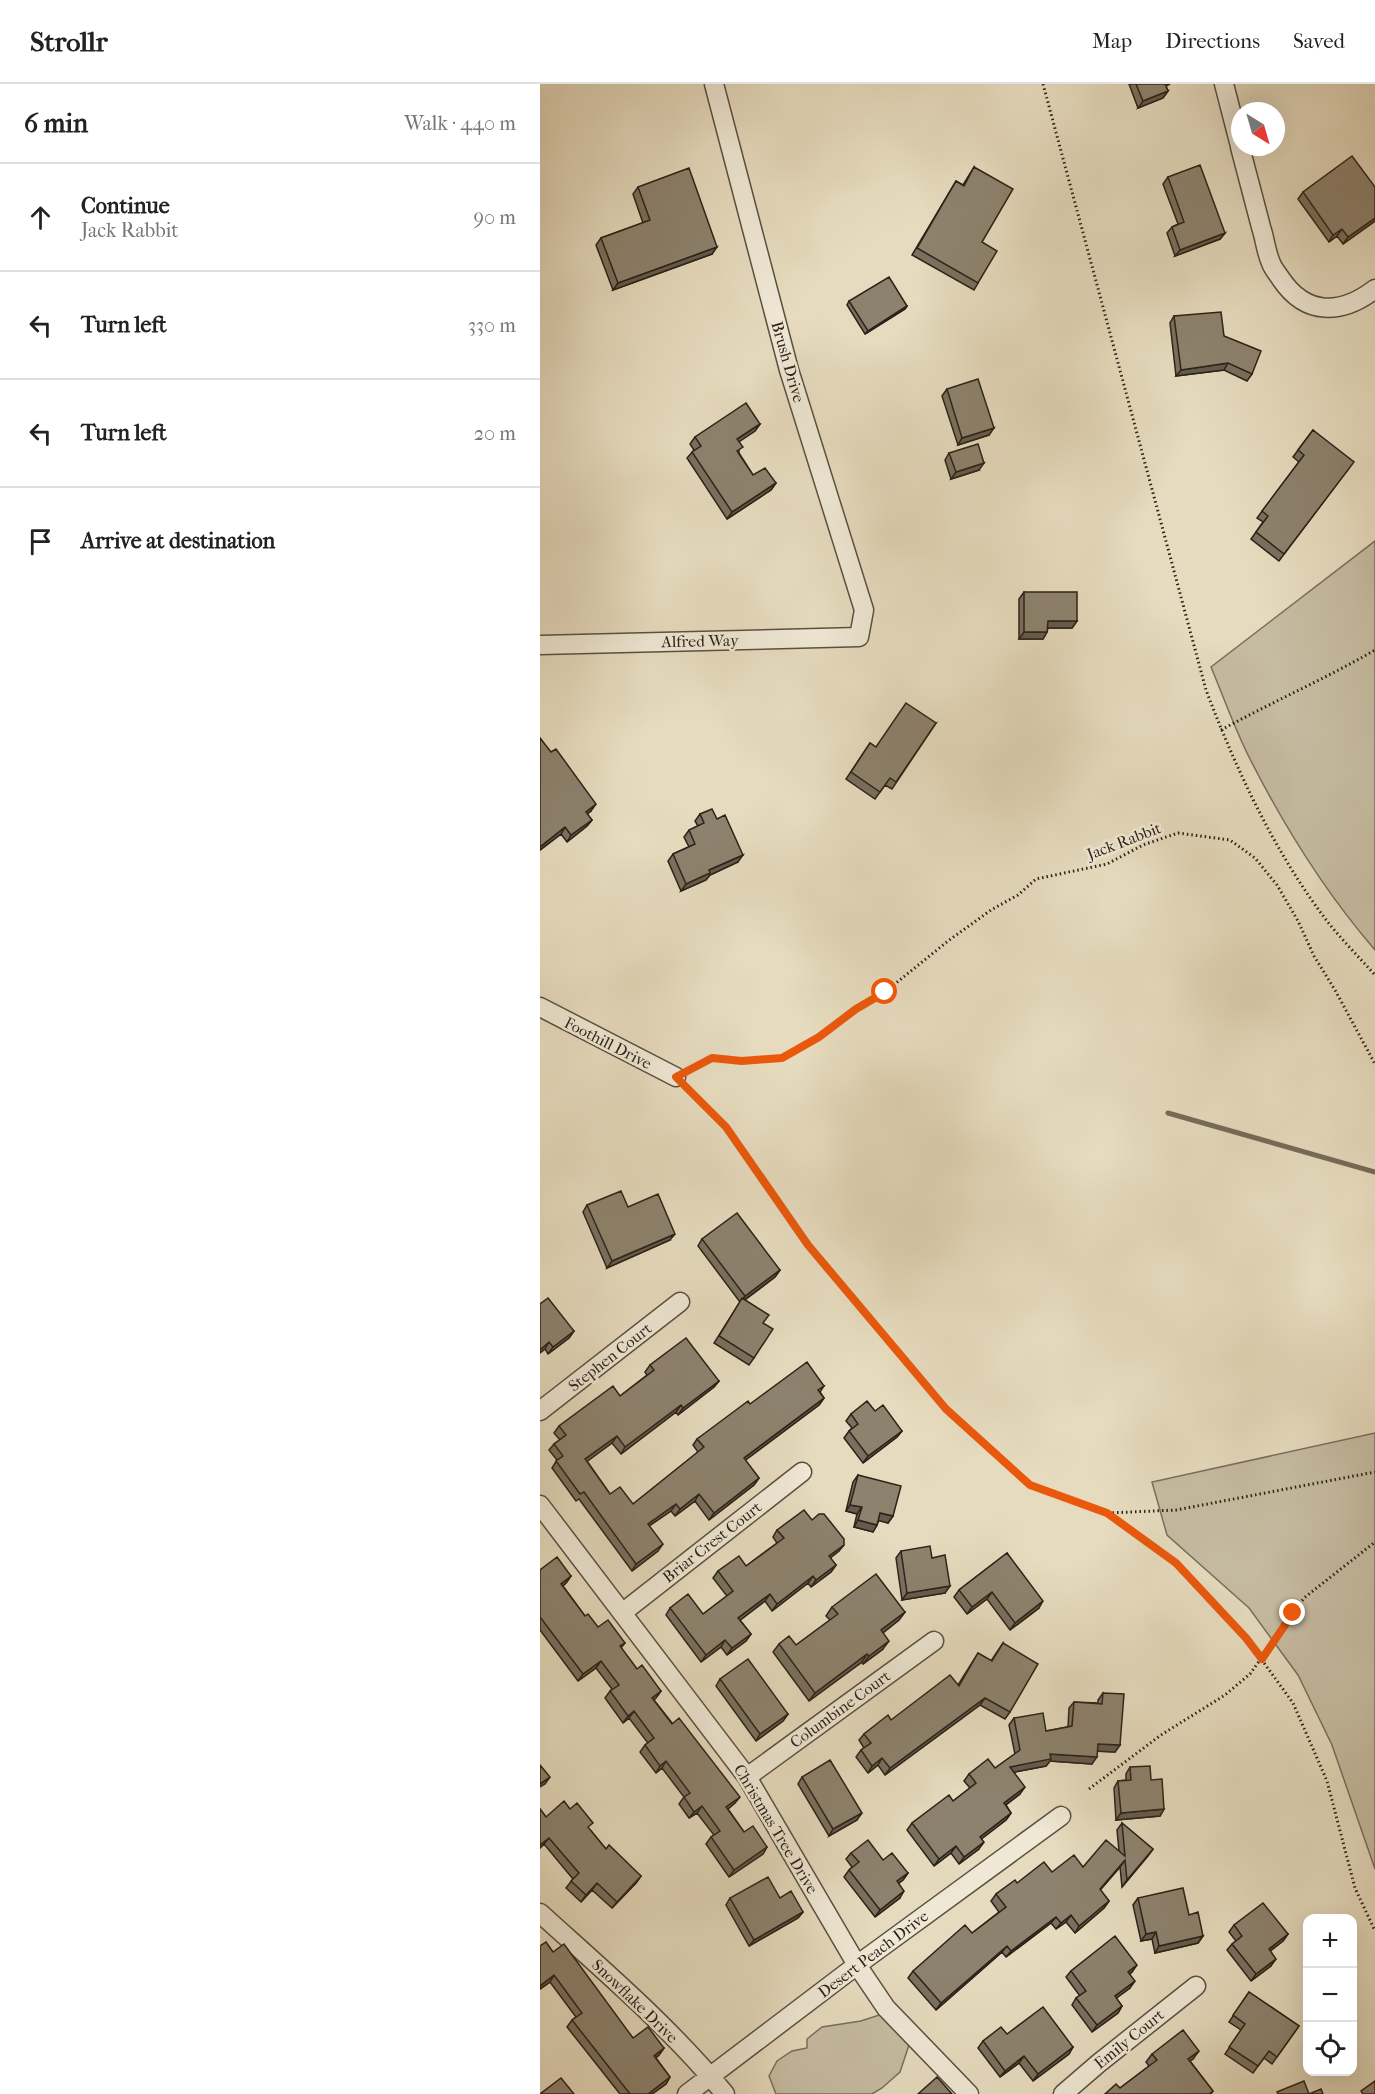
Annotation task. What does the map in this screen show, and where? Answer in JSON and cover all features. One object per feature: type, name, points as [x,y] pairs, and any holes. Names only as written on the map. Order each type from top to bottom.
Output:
[{"type":"street","name":"Brush Drive","points":[[714,84],[789,370],[864,609],[859,637]]},
{"type":"street","points":[[1224,84],[1231,112]]},
{"type":"street","points":[[1242,156],[1271,264],[1289,290],[1301,300],[1318,307],[1347,306],[1361,300],[1375,289]]},
{"type":"street","name":"Alfred Way","points":[[540,645],[859,637]]},
{"type":"street","name":"Foothill Drive","points":[[540,1007],[676,1077]]},
{"type":"street","name":"Stephen Court","points":[[540,1411],[680,1302]]},
{"type":"street","name":"Briar Crest Court","points":[[622,1612],[802,1472]]},
{"type":"street","name":"Christmas Tree Drive","points":[[540,1505],[747,1777],[856,1965],[885,2008],[969,2094]]},
{"type":"street","name":"Columbine Court","points":[[747,1777],[934,1641]]},
{"type":"street","name":"Desert Peach Drive","points":[[687,2094],[856,1965],[1061,1816]]},
{"type":"street","name":"Snowflake Drive","points":[[540,1913],[631,1994],[725,2094]]},
{"type":"street","name":"Emily Court","points":[[1063,2094],[1099,2062],[1196,1986]]},
{"type":"path","points":[[1043,84],[1206,690],[1221,730],[1271,837],[1324,917],[1375,975]]},
{"type":"path","points":[[1221,730],[1375,650]]},
{"type":"path","name":"Jack Rabbit","points":[[676,1077],[712,1058],[742,1061],[782,1058],[819,1037],[856,1009],[885,992],[929,956],[991,910],[1018,895],[1036,879],[1107,864],[1143,845],[1178,833],[1230,840],[1255,858],[1277,885],[1298,921],[1314,956],[1375,1064]]},
{"type":"path","points":[[676,1077],[726,1127],[808,1245],[946,1409],[1030,1485],[1107,1513],[1176,1563],[1246,1638],[1293,1703],[1327,1782],[1355,1888],[1375,1931]]},
{"type":"path","points":[[1107,1513],[1176,1510],[1375,1472]]},
{"type":"path","points":[[1089,1789],[1161,1735],[1225,1695],[1250,1674],[1304,1598],[1375,1542]]},
{"type":"shaded area","points":[[1375,541],[1375,950],[1339,905],[1277,810],[1234,725],[1211,667]]},
{"type":"shaded area","points":[[1375,1433],[1375,1869],[1332,1745],[1298,1675],[1249,1608],[1167,1535],[1152,1482]]},
{"type":"shaded area","points":[[882,2014],[910,2042],[900,2072],[882,2088],[872,2094],[776,2094],[769,2076],[777,2061],[792,2051],[807,2048],[807,2039],[822,2027],[861,2021]]},
{"type":"building","points":[[1136,84],[1165,84],[1168,91],[1143,101]]},
{"type":"building","points":[[1352,156],[1375,187],[1375,218],[1348,237],[1342,229],[1333,235],[1303,192]]},
{"type":"building","points":[[1200,165],[1225,233],[1180,250],[1172,227],[1184,222],[1168,177]]},
{"type":"building","points":[[974,167],[1013,189],[982,242],[997,251],[978,283],[917,248],[956,181],[964,186]]},
{"type":"building","points":[[689,168],[717,247],[618,283],[601,238],[650,220],[638,187]]},
{"type":"building","points":[[889,277],[907,306],[868,331],[849,301]]},
{"type":"building","points":[[1221,312],[1224,336],[1261,351],[1252,374],[1228,363],[1181,370],[1174,316]]},
{"type":"building","points":[[978,379],[994,428],[962,438],[947,389]]},
{"type":"building","points":[[746,403],[760,424],[737,439],[743,447],[737,451],[753,475],[765,468],[776,483],[732,512],[692,452],[701,446],[695,437]]},
{"type":"building","points":[[1313,430],[1354,462],[1284,554],[1256,532],[1268,516],[1262,511],[1304,455],[1298,450]]},
{"type":"building","points":[[978,444],[984,463],[956,472],[949,453]]},
{"type":"building","points":[[1024,592],[1077,592],[1077,621],[1048,621],[1047,632],[1024,632]]},
{"type":"building","points":[[906,703],[936,723],[896,782],[890,778],[880,792],[851,772],[870,743],[876,747]]},
{"type":"building","points":[[540,738],[551,752],[556,749],[596,804],[586,812],[592,820],[571,835],[565,827],[540,847]]},
{"type":"building","points":[[712,809],[717,819],[725,815],[743,855],[709,870],[710,873],[686,884],[673,854],[695,844],[689,830],[704,823],[700,814]]},
{"type":"building","points":[[621,1191],[628,1207],[658,1194],[675,1234],[612,1261],[587,1205]]},
{"type":"building","points":[[737,1213],[780,1270],[745,1296],[702,1239]]},
{"type":"building","points":[[548,1298],[574,1331],[553,1347],[549,1342],[540,1350],[540,1304]]},
{"type":"building","points":[[742,1298],[769,1315],[763,1323],[773,1329],[754,1358],[719,1336]]},
{"type":"building","points":[[686,1338],[719,1381],[683,1408],[681,1405],[625,1447],[617,1436],[585,1459],[610,1494],[620,1487],[633,1504],[704,1447],[697,1439],[748,1401],[750,1404],[807,1362],[824,1386],[818,1390],[824,1398],[744,1458],[759,1478],[714,1513],[699,1494],[680,1509],[676,1504],[648,1524],[663,1544],[636,1564],[584,1492],[580,1494],[556,1461],[563,1456],[554,1444],[566,1435],[559,1426],[613,1386],[620,1396],[654,1370],[650,1365]]},
{"type":"building","points":[[867,1401],[875,1411],[883,1405],[902,1431],[868,1456],[849,1431],[858,1424],[851,1414]]},
{"type":"building","points":[[858,1475],[901,1486],[893,1516],[880,1513],[877,1525],[858,1520],[862,1507],[850,1505]]},
{"type":"building","points":[[804,1510],[812,1520],[819,1514],[824,1514],[844,1539],[844,1545],[829,1556],[836,1565],[816,1580],[813,1576],[777,1604],[770,1594],[738,1618],[751,1634],[732,1648],[725,1640],[706,1655],[670,1608],[688,1594],[703,1614],[733,1591],[718,1571],[739,1556],[746,1566],[784,1538],[777,1530]]},
{"type":"building","points":[[930,1546],[932,1558],[945,1555],[950,1586],[907,1593],[901,1551]]},
{"type":"building","points":[[1007,1553],[1043,1601],[1015,1623],[992,1592],[972,1607],[959,1590]]},
{"type":"building","points":[[557,1557],[571,1576],[561,1584],[585,1616],[588,1614],[598,1627],[608,1620],[625,1643],[620,1646],[637,1669],[642,1665],[661,1691],[652,1698],[672,1724],[679,1718],[740,1797],[726,1807],[744,1832],[753,1826],[767,1847],[734,1870],[711,1837],[720,1831],[702,1806],[694,1812],[684,1797],[690,1793],[666,1761],[660,1766],[645,1745],[654,1738],[634,1711],[628,1716],[610,1691],[619,1685],[601,1661],[583,1674],[540,1617],[540,1570]]},
{"type":"building","points":[[876,1574],[905,1612],[881,1630],[889,1641],[869,1656],[867,1654],[815,1693],[779,1644],[789,1636],[796,1645],[838,1614],[832,1607]]},
{"type":"building","points":[[1003,1643],[1038,1664],[1010,1712],[985,1698],[890,1768],[882,1758],[872,1766],[861,1750],[871,1743],[864,1734],[888,1715],[891,1720],[950,1675],[959,1686],[978,1653],[992,1661]]},
{"type":"building","points":[[748,1659],[788,1714],[760,1734],[720,1679]]},
{"type":"building","points":[[1103,1693],[1124,1694],[1120,1745],[1098,1744],[1097,1757],[1050,1754],[1051,1759],[1010,1767],[1025,1787],[1004,1803],[1011,1813],[980,1837],[984,1842],[964,1857],[956,1846],[939,1859],[912,1823],[949,1795],[953,1801],[976,1783],[969,1774],[988,1759],[995,1768],[1020,1750],[1014,1718],[1043,1713],[1046,1731],[1072,1726],[1074,1702],[1102,1704]]},
{"type":"building","points":[[830,1760],[862,1813],[833,1829],[802,1777]]},
{"type":"building","points":[[540,1765],[550,1777],[540,1784]]},
{"type":"building","points":[[1150,1766],[1151,1780],[1162,1779],[1164,1809],[1121,1813],[1118,1781],[1131,1780],[1130,1767]]},
{"type":"building","points":[[564,1801],[570,1809],[577,1803],[593,1823],[588,1827],[606,1849],[609,1845],[641,1876],[617,1902],[597,1883],[586,1895],[571,1881],[579,1873],[549,1838],[540,1845],[540,1809],[546,1817]]},
{"type":"building","points":[[1122,1823],[1153,1849],[1127,1880],[1125,1860],[1100,1889],[1109,1901],[1079,1926],[1071,1915],[1061,1923],[1056,1917],[1011,1951],[1007,1946],[941,2003],[913,1971],[965,1925],[972,1933],[1006,1907],[996,1894],[1015,1880],[1017,1883],[1044,1862],[1052,1872],[1074,1855],[1083,1867],[1106,1840],[1125,1856]]},
{"type":"building","points":[[868,1840],[883,1860],[892,1853],[908,1873],[897,1881],[904,1891],[880,1910],[849,1870],[859,1862],[851,1853]]},
{"type":"building","points":[[768,1877],[780,1898],[791,1891],[803,1912],[754,1940],[730,1898]]},
{"type":"building","points":[[1183,1888],[1189,1915],[1198,1912],[1203,1936],[1159,1946],[1156,1932],[1146,1934],[1138,1898]]},
{"type":"building","points":[[1263,1903],[1288,1934],[1269,1949],[1276,1959],[1256,1974],[1232,1944],[1242,1936],[1234,1925]]},
{"type":"building","points":[[1115,1936],[1137,1965],[1128,1972],[1135,1981],[1115,1996],[1122,2006],[1097,2025],[1076,1998],[1086,1991],[1071,1971]]},
{"type":"building","points":[[546,1942],[553,1952],[564,1944],[633,2038],[648,2027],[664,2048],[654,2056],[670,2077],[648,2094],[630,2094],[572,2020],[582,2013],[554,1975],[540,1986],[540,1946]]},
{"type":"building","points":[[1249,1992],[1299,2026],[1277,2057],[1269,2051],[1258,2066],[1229,2047],[1245,2024],[1233,2015]]},
{"type":"building","points":[[1043,2007],[1073,2047],[1038,2074],[1024,2056],[1005,2071],[983,2041],[1001,2027],[1007,2034]]},
{"type":"building","points":[[1183,2030],[1199,2051],[1188,2059],[1213,2091],[1209,2094],[1105,2094],[1116,2084],[1120,2088],[1157,2060],[1152,2054]]},
{"type":"building","points":[[937,2077],[952,2094],[918,2094]]},
{"type":"building","points":[[561,2078],[574,2094],[540,2094]]},
{"type":"building","points":[[1304,2081],[1309,2094],[1278,2094],[1277,2092]]},
{"type":"building","points":[[1375,2081],[1375,2094],[1363,2094],[1361,2091]]},
{"type":"building","points":[[1321,2089],[1323,2094],[1309,2094]]},
{"type":"waterway","points":[[1168,1113],[1375,1172]]},
{"type":"route","points":[[885,992],[856,1009],[819,1037],[782,1058],[742,1061],[712,1058],[676,1077],[726,1127],[808,1245],[946,1409],[1030,1485],[1107,1513],[1176,1563],[1246,1638],[1262,1659],[1293,1613]]}]
